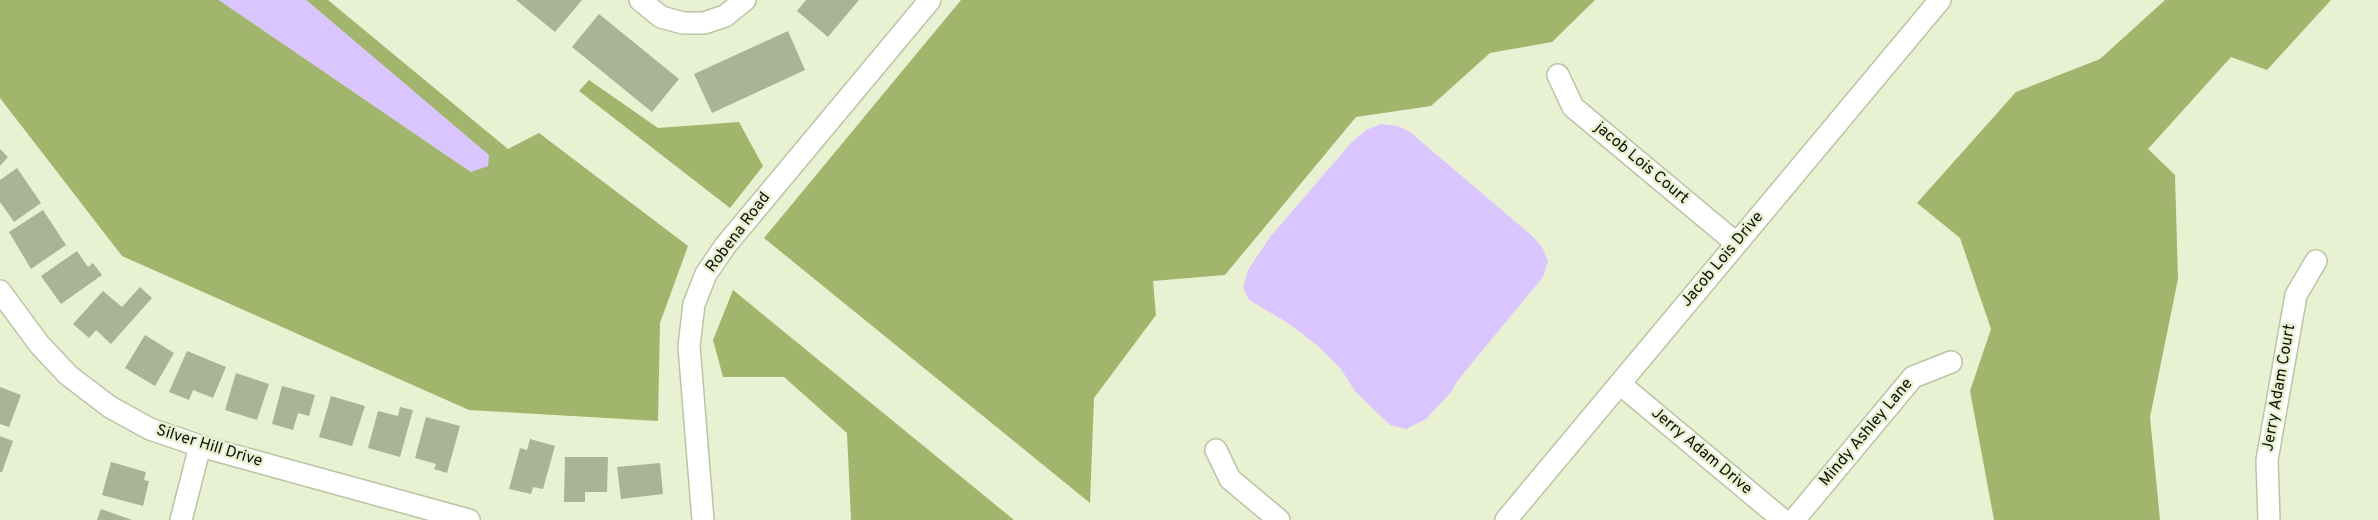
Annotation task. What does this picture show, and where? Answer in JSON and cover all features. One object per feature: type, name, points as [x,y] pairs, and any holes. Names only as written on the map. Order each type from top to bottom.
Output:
[{"type":"street","points":[[640,0],[661,17],[683,23],[704,23],[725,16],[745,0]]},
{"type":"street","name":"Robena Road","points":[[703,520],[689,346],[694,304],[706,274],[725,246],[930,0]]},
{"type":"street","name":"Jacob Lois Drive","points":[[1506,520],[1940,0]]},
{"type":"street","name":"jacob Lois Court","points":[[1558,75],[1573,107],[1736,243]]},
{"type":"street","name":"Jerry Adam Court","points":[[2269,520],[2267,460],[2296,295],[2316,261]]},
{"type":"street","name":"Silver Hill Drive","points":[[0,291],[39,344],[68,375],[110,407],[150,429],[200,446],[468,520]]},
{"type":"street","name":"Mindy Ashley Lane","points":[[1794,520],[1913,377],[1951,362]]},
{"type":"street","name":"Jerry Adam Drive","points":[[1620,384],[1782,520]]},
{"type":"street","points":[[181,520],[200,446]]},
{"type":"street","points":[[1216,450],[1230,479],[1279,520]]},
{"type":"green space","points":[[0,0],[219,0],[471,172],[488,155],[306,0],[328,0],[508,149],[539,133],[688,246],[660,323],[658,421],[469,410],[122,256],[0,98]]},
{"type":"green space","points":[[961,0],[1595,0],[1552,42],[1490,53],[1431,106],[1356,117],[1225,275],[1153,281],[1156,315],[1094,398],[1090,503],[764,238]]},
{"type":"green space","points":[[2165,0],[2331,0],[2267,70],[2231,57],[2148,149],[2175,175],[2178,279],[2150,417],[2160,520],[1994,520],[1970,391],[1991,329],[1960,238],[1917,203],[2016,92],[2100,59]]},
{"type":"green space","points":[[589,80],[658,128],[739,122],[763,166],[730,208],[579,91]]},
{"type":"green space","points":[[733,290],[1014,520],[851,520],[847,433],[784,377],[723,377],[713,340]]},
{"type":"shaded area","points":[[219,0],[306,0],[489,155],[488,166],[471,172]]},
{"type":"shaded area","points":[[1381,124],[1398,126],[1410,132],[1531,235],[1542,247],[1548,261],[1543,277],[1458,380],[1451,392],[1426,419],[1406,429],[1390,425],[1355,391],[1341,369],[1318,346],[1288,323],[1249,300],[1243,288],[1248,270],[1270,237],[1351,143],[1366,130]]},
{"type":"building","points":[[516,0],[582,0],[555,32]]},
{"type":"building","points":[[806,0],[859,0],[828,37],[797,11]]},
{"type":"building","points":[[599,14],[679,79],[652,112],[572,47]]},
{"type":"building","points":[[788,31],[805,70],[712,113],[694,74]]},
{"type":"building","points":[[0,149],[8,157],[0,166]]},
{"type":"building","points":[[17,168],[41,203],[14,222],[0,202],[0,180]]},
{"type":"building","points":[[43,210],[66,245],[31,269],[9,232]]},
{"type":"building","points":[[77,251],[88,267],[93,263],[102,275],[61,304],[41,276]]},
{"type":"building","points":[[140,287],[152,298],[111,344],[96,330],[89,338],[73,324],[103,291],[122,307]]},
{"type":"building","points":[[145,335],[174,353],[155,386],[125,368]]},
{"type":"building","points":[[187,351],[226,367],[213,398],[193,390],[189,400],[169,392]]},
{"type":"building","points":[[236,373],[269,384],[257,420],[225,410]]},
{"type":"building","points":[[282,386],[315,395],[309,416],[298,413],[293,430],[272,424]]},
{"type":"building","points":[[0,387],[21,395],[9,427],[0,424]]},
{"type":"building","points":[[331,396],[365,406],[352,446],[319,437]]},
{"type":"building","points":[[400,407],[413,410],[400,457],[368,448],[378,411],[398,416]]},
{"type":"building","points":[[426,417],[460,426],[447,473],[434,469],[436,464],[415,458]]},
{"type":"building","points":[[0,436],[13,441],[2,472],[0,472]]},
{"type":"building","points":[[530,439],[555,446],[543,489],[533,487],[531,494],[509,489],[520,448],[527,450]]},
{"type":"building","points":[[565,457],[608,457],[607,492],[585,492],[585,502],[564,502]]},
{"type":"building","points":[[111,462],[146,472],[144,480],[149,481],[143,506],[102,495]]},
{"type":"building","points":[[660,463],[663,494],[621,499],[617,467]]},
{"type":"building","points":[[101,509],[132,520],[97,520]]}]
